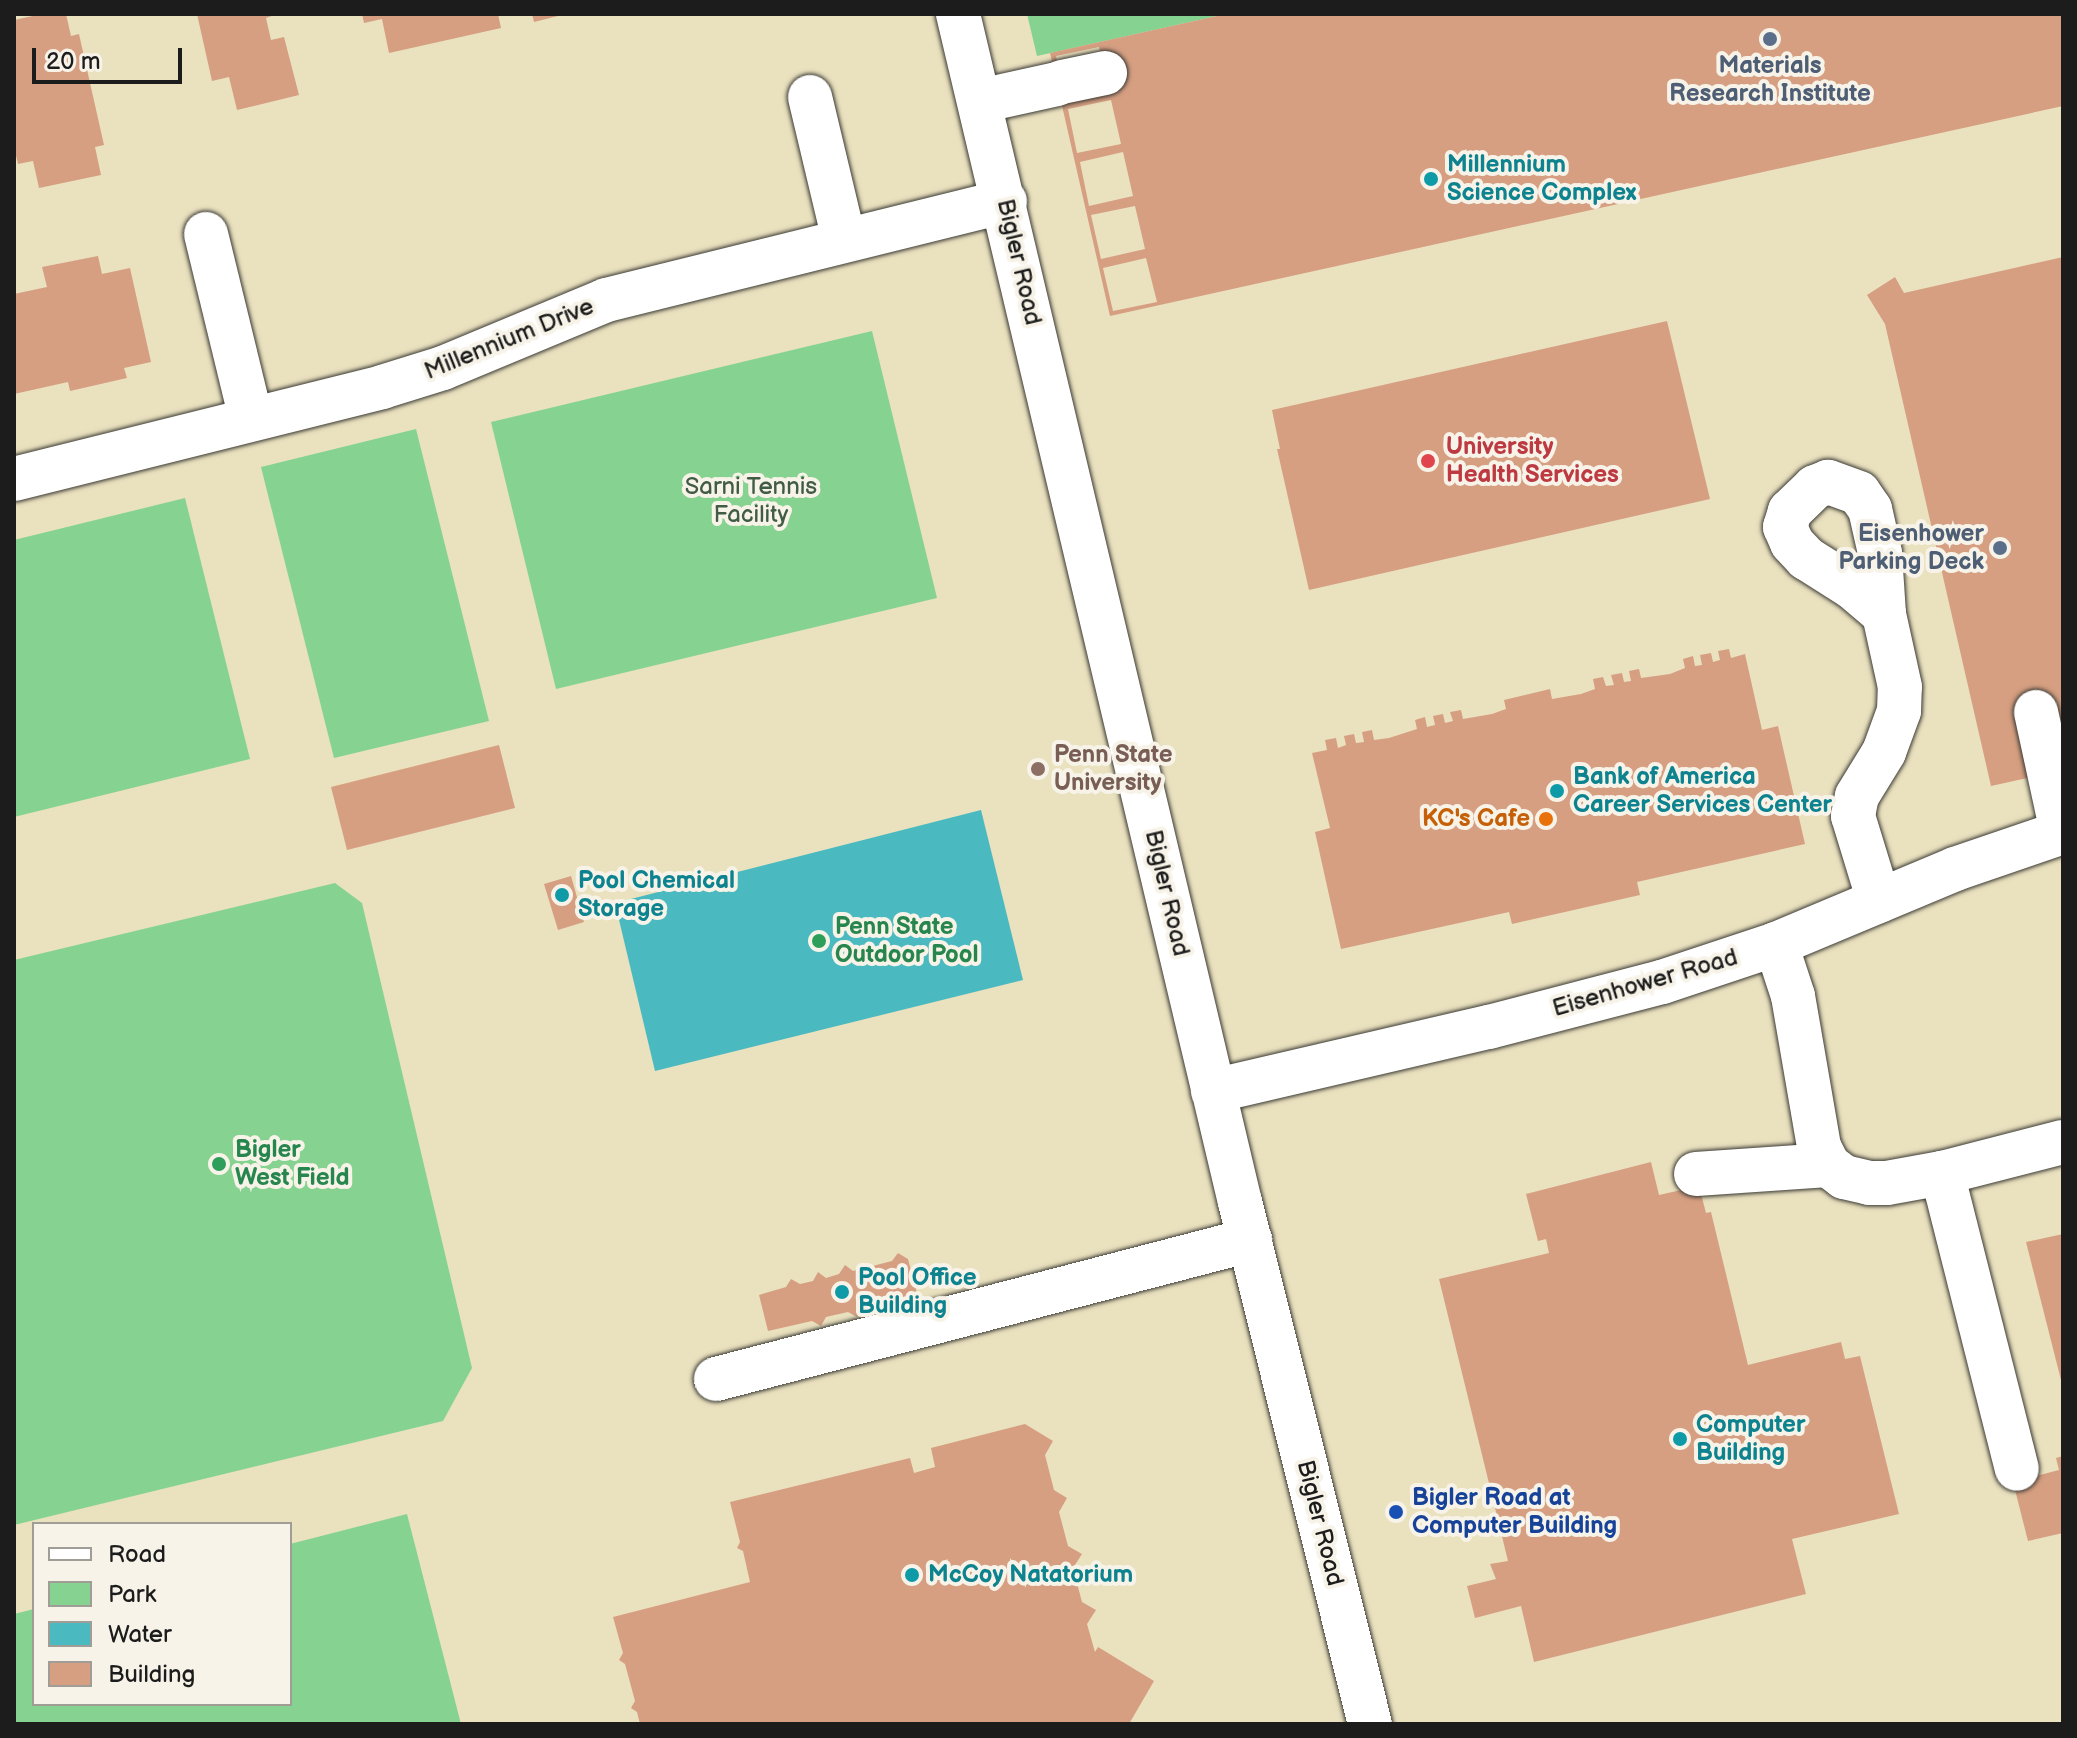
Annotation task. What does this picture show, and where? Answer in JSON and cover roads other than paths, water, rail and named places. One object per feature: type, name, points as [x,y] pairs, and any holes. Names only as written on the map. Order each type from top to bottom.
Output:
[{"type":"street","name":"Bigler Road","points":[[958,14],[1005,201],[1213,1091],[1370,1724]]},
{"type":"street","points":[[980,101],[1105,73]]},
{"type":"street","points":[[810,97],[844,240]]},
{"type":"street","name":"Millennium Drive","points":[[14,479],[443,368],[606,300],[1005,201]]},
{"type":"street","points":[[206,234],[251,419]]},
{"type":"street","points":[[1879,901],[1853,816],[1857,796],[1884,752],[1899,711],[1900,687],[1884,614]]},
{"type":"street","points":[[2036,712],[2063,832]]},
{"type":"street","name":"Eisenhower Road","points":[[1213,1091],[1633,989],[1776,944],[1955,869],[2063,832]]},
{"type":"street","points":[[1776,944],[1793,996],[1819,1147],[1828,1165],[1844,1177],[1869,1183],[1942,1173],[2063,1142]]},
{"type":"street","points":[[1696,1174],[1828,1165]]},
{"type":"street","points":[[1942,1173],[2017,1469]]},
{"type":"street","points":[[716,1379],[1250,1240]]},
{"type":"water","name":"Penn State Outdoor Pool","points":[[981,810],[1023,980],[655,1071],[615,903]]},
{"type":"place","name":"Materials Research Institute","points":[[1770,39]]},
{"type":"place","name":"Millennium Science Complex","points":[[1431,179]]},
{"type":"place","name":"University Health Services","points":[[1428,461]]},
{"type":"place","name":"Eisenhower Parking Deck","points":[[2000,548]]},
{"type":"place","name":"Penn State University","points":[[1038,769]]},
{"type":"place","name":"Bank of America Career Services Center","points":[[1557,791]]},
{"type":"place","name":"KC's Cafe","points":[[1546,819]]},
{"type":"place","name":"Pool Chemical Storage","points":[[562,895]]},
{"type":"place","name":"Penn State Outdoor Pool","points":[[819,941]]},
{"type":"place","name":"Bigler West Field","points":[[219,1164]]},
{"type":"place","name":"Pool Office Building","points":[[842,1292]]},
{"type":"place","name":"Computer Building","points":[[1680,1439]]},
{"type":"place","name":"Bigler Road at Computer Building","points":[[1396,1512]]},
{"type":"place","name":"McCoy Natatorium","points":[[912,1575]]},
{"type":"park label","name":"Sarni Tennis Facility","points":[[751,501]]}]
